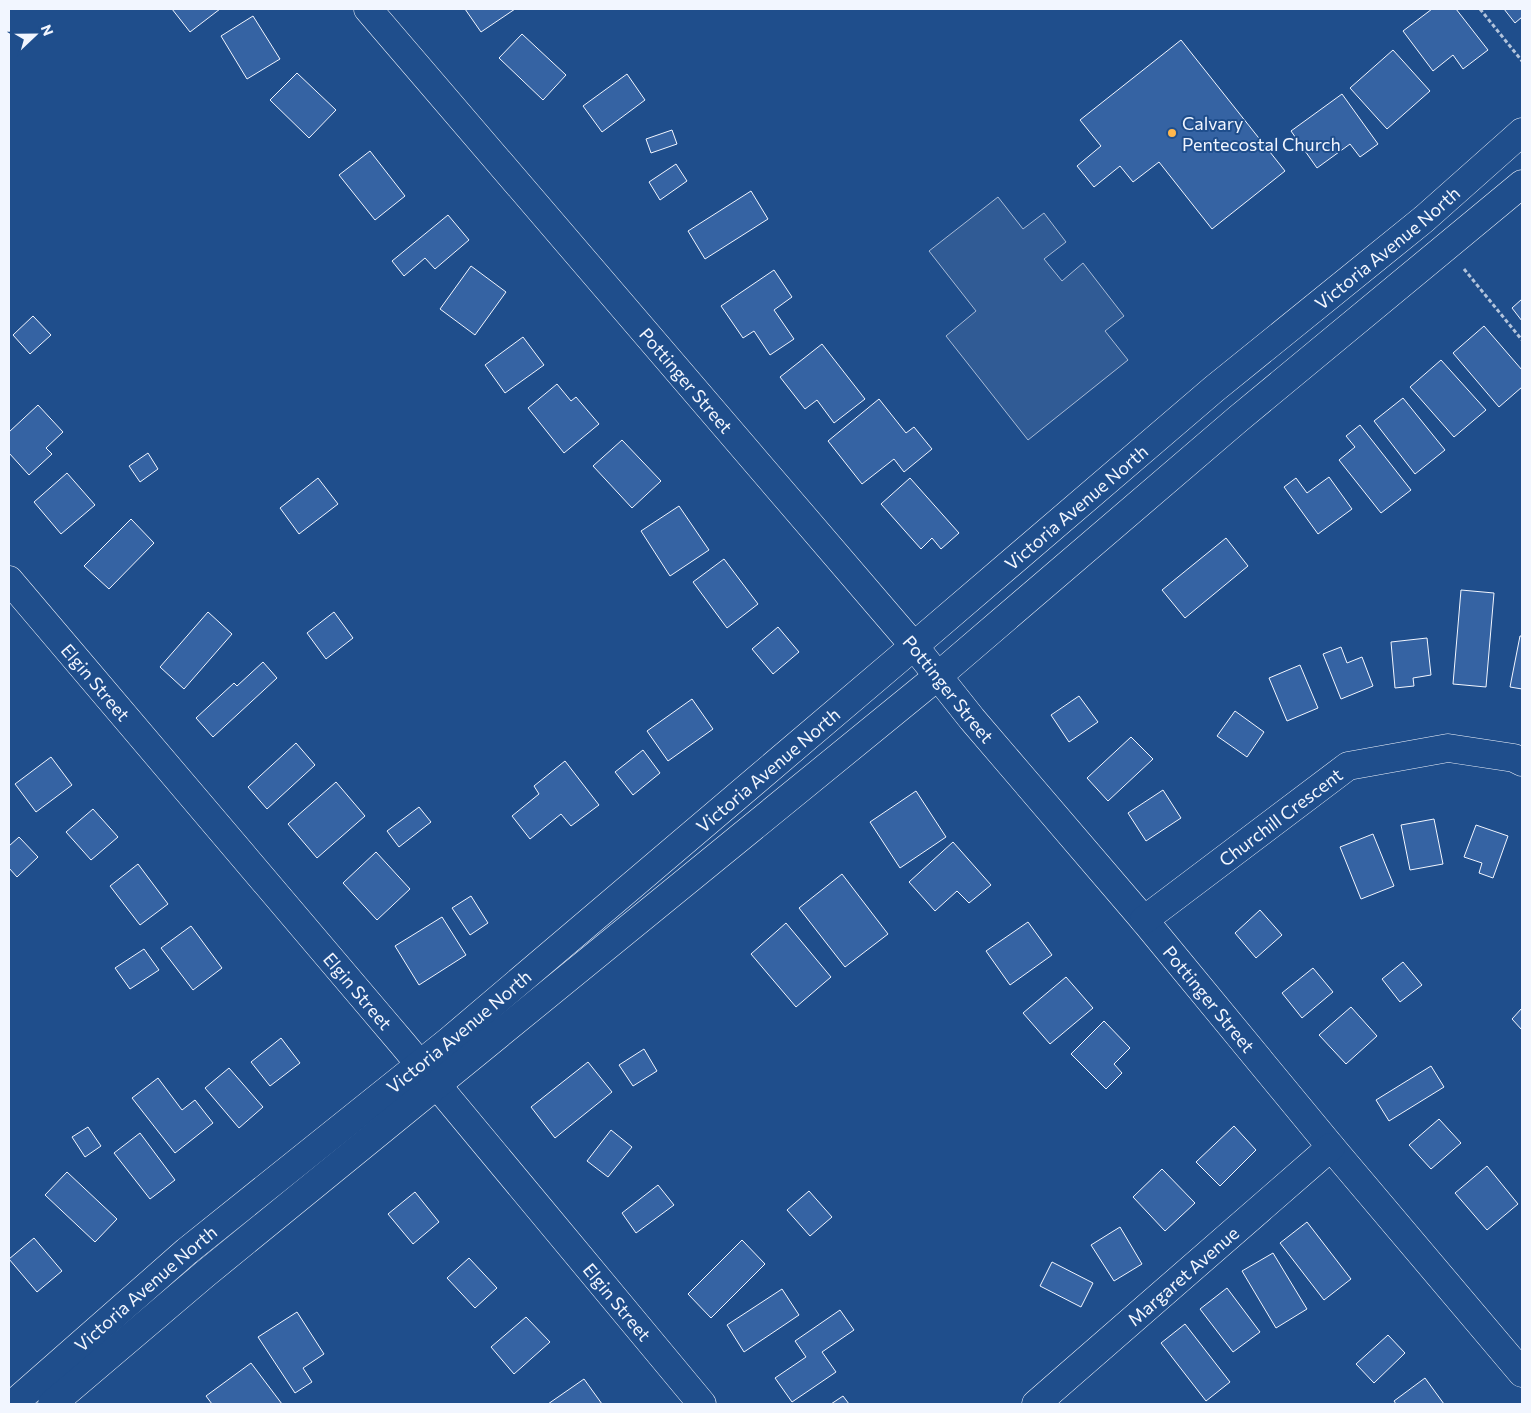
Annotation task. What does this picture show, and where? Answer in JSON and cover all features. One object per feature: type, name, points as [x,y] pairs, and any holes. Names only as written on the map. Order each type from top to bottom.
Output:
[{"type":"street","name":"Pottinger Street","points":[[368,9],[914,646],[972,719],[1144,920],[1331,1147],[1522,1374]]},
{"type":"street","name":"Victoria Avenue North","points":[[13,1404],[187,1251],[449,1041],[1214,389],[1424,219],[1522,132]]},
{"type":"street","name":"Victoria Avenue North","points":[[52,1404],[205,1274],[938,676],[1238,419],[1522,184]]},
{"type":"street","points":[[1214,389],[1238,419]]},
{"type":"street","name":"Elgin Street","points":[[9,580],[419,1064],[702,1404]]},
{"type":"street","name":"Churchill Crescent","points":[[1144,920],[1348,766],[1448,748],[1514,758],[1522,762]]},
{"type":"street","name":"Margaret Avenue","points":[[1036,1404],[1331,1147]]},
{"type":"street","points":[[187,1251],[205,1274]]},
{"type":"path","points":[[1480,9],[1522,61]]},
{"type":"path","points":[[1445,249],[1462,266],[1522,340]]},
{"type":"shaded area","points":[[998,197],[1023,229],[1044,213],[1066,242],[1044,259],[1062,281],[1083,263],[1124,316],[1105,331],[1128,360],[1028,440],[946,336],[976,311],[929,251]]},
{"type":"building","points":[[172,9],[220,9],[190,32]]},
{"type":"building","points":[[465,9],[515,9],[481,32]]},
{"type":"building","points":[[1432,9],[1456,9],[1488,50],[1463,69],[1453,55],[1433,71],[1403,31]]},
{"type":"building","points":[[1504,9],[1522,9],[1522,17],[1515,23]]},
{"type":"building","points":[[253,16],[280,59],[247,79],[221,36]]},
{"type":"building","points":[[522,34],[566,75],[543,100],[499,58]]},
{"type":"building","name":"Calvary Pentecostal Church","points":[[1181,40],[1285,171],[1212,229],[1159,162],[1133,182],[1120,166],[1094,187],[1077,166],[1101,146],[1080,120]]},
{"type":"building","points":[[1393,50],[1430,91],[1387,129],[1350,88]]},
{"type":"building","points":[[297,73],[336,110],[309,138],[270,100]]},
{"type":"building","points":[[627,74],[645,100],[602,132],[583,106]]},
{"type":"building","points":[[1342,94],[1378,144],[1360,157],[1350,144],[1317,168],[1291,131]]},
{"type":"building","points":[[672,130],[677,144],[651,153],[646,139]]},
{"type":"building","points":[[370,151],[405,196],[375,220],[339,175]]},
{"type":"building","points":[[676,164],[687,181],[660,200],[649,182]]},
{"type":"building","points":[[751,191],[768,219],[705,259],[688,231]]},
{"type":"building","points":[[448,215],[469,240],[435,269],[425,258],[404,276],[392,261]]},
{"type":"building","points":[[471,266],[506,292],[475,335],[440,309]]},
{"type":"building","points":[[774,270],[792,297],[774,310],[794,339],[770,355],[754,331],[743,338],[721,306]]},
{"type":"building","points":[[1522,299],[1522,321],[1512,308]]},
{"type":"building","points":[[33,316],[51,335],[30,354],[13,335]]},
{"type":"building","points":[[1484,326],[1522,370],[1522,387],[1499,407],[1453,353]]},
{"type":"building","points":[[523,337],[544,365],[505,393],[485,365]]},
{"type":"building","points":[[822,344],[865,399],[834,423],[817,400],[805,409],[780,377]]},
{"type":"building","points":[[1441,360],[1486,410],[1454,437],[1410,387]]},
{"type":"building","points":[[557,384],[571,401],[576,397],[599,424],[564,453],[528,408]]},
{"type":"building","points":[[1403,398],[1445,450],[1415,474],[1374,421]]},
{"type":"building","points":[[879,399],[906,433],[914,427],[932,449],[904,472],[894,459],[862,484],[828,441]]},
{"type":"building","points":[[38,405],[63,432],[46,448],[52,454],[29,475],[9,453],[9,432]]},
{"type":"building","points":[[1360,425],[1411,490],[1381,513],[1339,460],[1355,447],[1346,436]]},
{"type":"building","points":[[622,440],[661,481],[632,508],[593,466]]},
{"type":"building","points":[[148,453],[158,469],[140,482],[129,466]]},
{"type":"building","points":[[67,473],[95,505],[61,534],[34,502]]},
{"type":"building","points":[[1329,477],[1352,509],[1318,534],[1284,487],[1296,478],[1307,493]]},
{"type":"building","points":[[318,478],[338,504],[299,534],[280,508]]},
{"type":"building","points":[[910,478],[959,533],[941,549],[932,538],[921,549],[881,504]]},
{"type":"building","points":[[679,506],[709,550],[670,576],[641,531]]},
{"type":"building","points":[[131,519],[154,543],[109,589],[84,566]]},
{"type":"building","points":[[1226,538],[1248,566],[1185,618],[1162,590]]},
{"type":"building","points":[[724,559],[758,604],[727,628],[693,582]]},
{"type":"building","points":[[1461,590],[1494,593],[1486,687],[1453,684]]},
{"type":"building","points":[[208,612],[232,634],[184,689],[160,667]]},
{"type":"building","points":[[334,612],[353,638],[326,659],[307,633]]},
{"type":"building","points":[[778,627],[799,652],[773,674],[752,649]]},
{"type":"building","points":[[1520,636],[1522,636],[1522,689],[1510,687]]},
{"type":"building","points":[[1427,638],[1431,675],[1413,678],[1414,686],[1395,688],[1391,642]]},
{"type":"building","points":[[1341,647],[1347,663],[1362,657],[1373,686],[1341,699],[1323,654]]},
{"type":"building","points":[[263,662],[277,678],[213,737],[196,718],[234,683],[237,686]]},
{"type":"building","points":[[1300,665],[1318,708],[1287,721],[1269,678]]},
{"type":"building","points":[[1079,696],[1098,722],[1069,742],[1051,715]]},
{"type":"building","points":[[692,699],[713,729],[668,761],[647,731]]},
{"type":"building","points":[[1235,711],[1264,732],[1247,757],[1217,736]]},
{"type":"building","points":[[1131,737],[1153,759],[1108,801],[1087,778]]},
{"type":"building","points":[[296,743],[315,765],[267,809],[248,787]]},
{"type":"building","points":[[643,750],[660,773],[633,795],[615,772]]},
{"type":"building","points":[[51,757],[72,785],[36,812],[15,784]]},
{"type":"building","points":[[565,761],[599,805],[571,826],[561,814],[530,839],[512,816],[539,794],[534,786]]},
{"type":"building","points":[[336,782],[365,816],[317,858],[288,824]]},
{"type":"building","points":[[1163,790],[1181,818],[1146,841],[1128,813]]},
{"type":"building","points":[[916,791],[946,837],[900,868],[870,822]]},
{"type":"building","points":[[419,807],[431,822],[399,847],[387,831]]},
{"type":"building","points":[[93,809],[118,837],[91,860],[66,832]]},
{"type":"building","points":[[1434,819],[1443,864],[1410,870],[1401,825]]},
{"type":"building","points":[[1476,825],[1508,836],[1493,878],[1479,873],[1482,863],[1464,857]]},
{"type":"building","points":[[1373,834],[1394,886],[1361,899],[1340,847]]},
{"type":"building","points":[[19,837],[38,857],[17,877],[9,868],[9,846]]},
{"type":"building","points":[[953,842],[991,885],[969,903],[957,891],[935,911],[909,882]]},
{"type":"building","points":[[376,852],[410,889],[377,920],[343,883]]},
{"type":"building","points":[[138,864],[168,904],[140,925],[110,886]]},
{"type":"building","points":[[842,874],[888,934],[845,967],[799,908]]},
{"type":"building","points":[[471,896],[488,923],[470,935],[452,908]]},
{"type":"building","points":[[1260,910],[1282,935],[1256,958],[1235,933]]},
{"type":"building","points":[[442,917],[466,955],[419,985],[395,946]]},
{"type":"building","points":[[1028,922],[1052,955],[1010,985],[986,951]]},
{"type":"building","points":[[786,923],[831,977],[796,1007],[751,954]]},
{"type":"building","points":[[191,926],[222,968],[193,990],[161,948]]},
{"type":"building","points":[[144,949],[159,970],[130,989],[115,968]]},
{"type":"building","points":[[1403,962],[1422,985],[1400,1002],[1382,979]]},
{"type":"building","points":[[1313,968],[1333,992],[1302,1018],[1282,993]]},
{"type":"building","points":[[1066,977],[1093,1008],[1050,1044],[1023,1013]]},
{"type":"building","points":[[1351,1007],[1377,1036],[1346,1064],[1319,1035]]},
{"type":"building","points":[[1522,1008],[1522,1030],[1512,1019]]},
{"type":"building","points":[[1104,1021],[1130,1048],[1114,1064],[1122,1073],[1106,1089],[1071,1054]]},
{"type":"building","points":[[281,1038],[300,1063],[270,1086],[251,1062]]},
{"type":"building","points":[[644,1049],[657,1071],[633,1086],[619,1065]]},
{"type":"building","points":[[588,1062],[612,1092],[555,1138],[531,1107]]},
{"type":"building","points":[[1431,1066],[1444,1087],[1389,1121],[1376,1100]]},
{"type":"building","points":[[229,1068],[263,1107],[239,1128],[205,1088]]},
{"type":"building","points":[[158,1078],[182,1110],[195,1100],[213,1123],[175,1153],[132,1098]]},
{"type":"building","points":[[1439,1119],[1461,1143],[1431,1169],[1409,1145]]},
{"type":"building","points":[[1234,1126],[1256,1150],[1220,1186],[1196,1162]]},
{"type":"building","points":[[88,1127],[101,1146],[85,1157],[72,1137]]},
{"type":"building","points":[[611,1130],[632,1147],[608,1177],[587,1161]]},
{"type":"building","points":[[140,1133],[175,1180],[150,1199],[114,1153]]},
{"type":"building","points":[[1487,1166],[1518,1204],[1487,1230],[1455,1193]]},
{"type":"building","points":[[1162,1169],[1195,1203],[1165,1231],[1133,1197]]},
{"type":"building","points":[[67,1172],[117,1219],[95,1242],[45,1195]]},
{"type":"building","points":[[658,1185],[674,1205],[636,1233],[622,1213]]},
{"type":"building","points":[[809,1191],[832,1217],[810,1236],[787,1210]]},
{"type":"building","points":[[415,1192],[439,1222],[413,1244],[388,1214]]},
{"type":"building","points":[[1307,1222],[1351,1279],[1324,1300],[1280,1243]]},
{"type":"building","points":[[1120,1227],[1142,1264],[1114,1281],[1091,1245]]},
{"type":"building","points":[[34,1238],[62,1271],[37,1292],[9,1259]]},
{"type":"building","points":[[742,1240],[765,1264],[711,1318],[688,1294]]},
{"type":"building","points":[[1273,1253],[1307,1309],[1276,1328],[1242,1271]]},
{"type":"building","points":[[469,1258],[497,1288],[475,1308],[447,1278]]},
{"type":"building","points":[[1052,1262],[1093,1283],[1081,1307],[1040,1286]]},
{"type":"building","points":[[1227,1288],[1260,1332],[1233,1352],[1200,1309]]},
{"type":"building","points":[[782,1289],[799,1315],[744,1352],[727,1325]]},
{"type":"building","points":[[840,1310],[854,1330],[822,1352],[836,1372],[792,1402],[775,1378],[806,1357],[795,1341]]},
{"type":"building","points":[[297,1312],[324,1354],[303,1368],[312,1382],[295,1393],[258,1337]]},
{"type":"building","points":[[526,1317],[550,1342],[514,1374],[491,1347]]},
{"type":"building","points":[[1185,1324],[1230,1382],[1206,1401],[1161,1343]]},
{"type":"building","points":[[1388,1335],[1405,1353],[1374,1383],[1356,1364]]},
{"type":"building","points":[[251,1363],[282,1404],[212,1404],[206,1396]]},
{"type":"building","points":[[1425,1378],[1444,1404],[1396,1404],[1394,1401]]},
{"type":"building","points":[[584,1379],[602,1404],[548,1404]]},
{"type":"building","points":[[843,1396],[849,1404],[831,1404]]},
{"type":"place","name":"Calvary Pentecostal Church","points":[[1172,133]]}]
